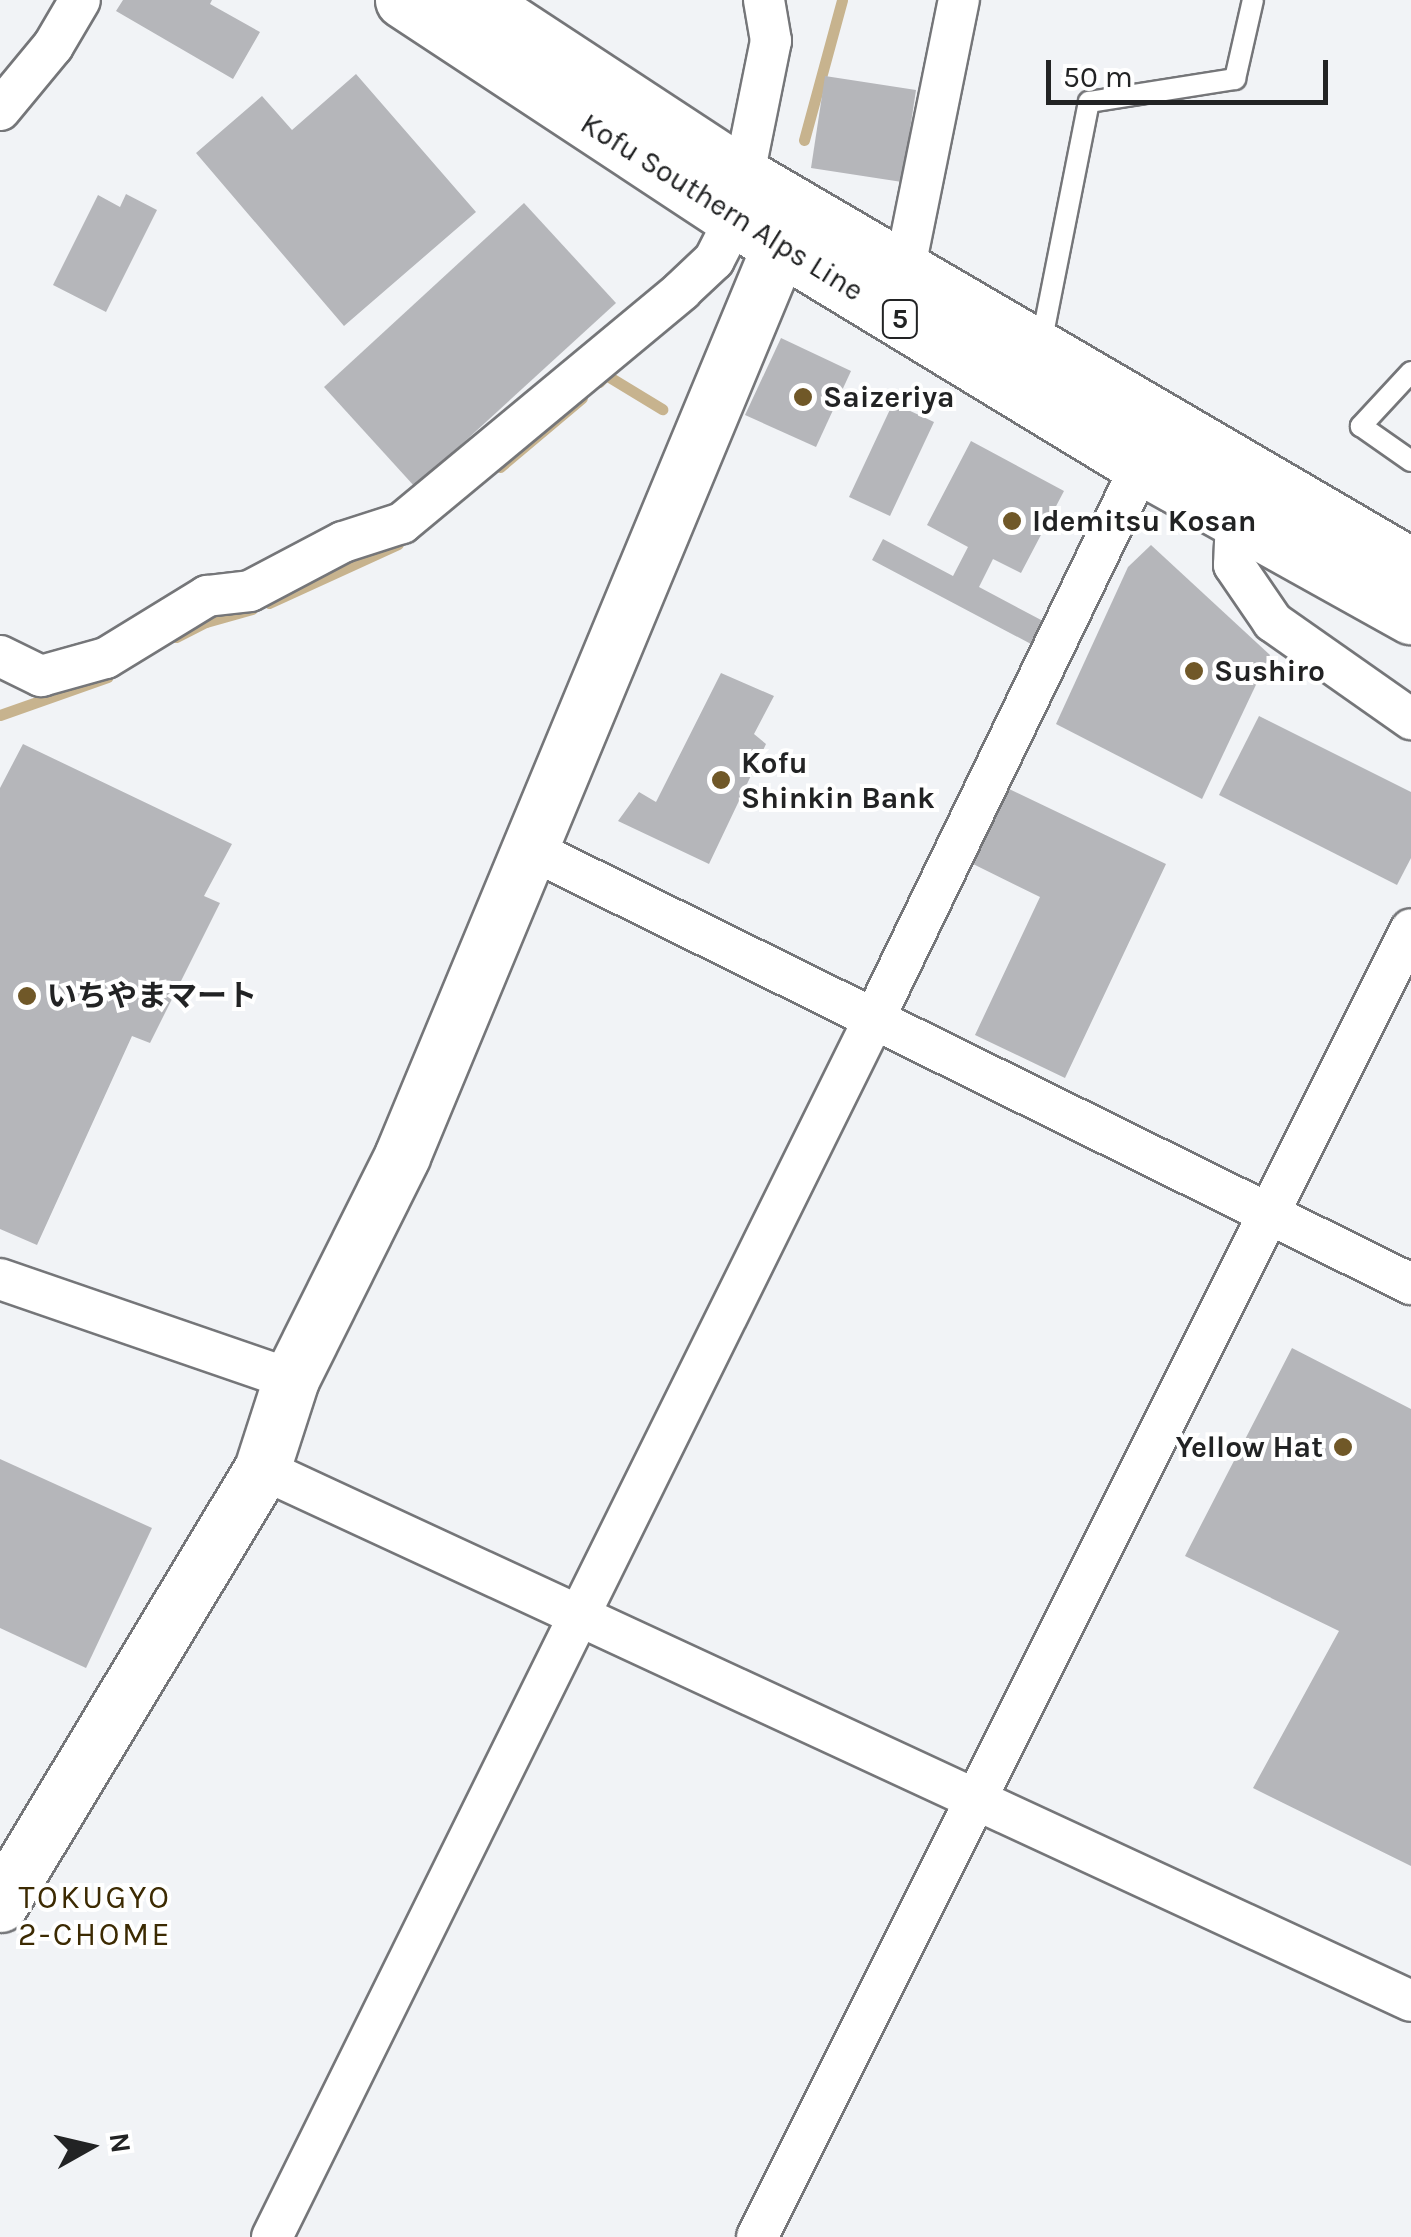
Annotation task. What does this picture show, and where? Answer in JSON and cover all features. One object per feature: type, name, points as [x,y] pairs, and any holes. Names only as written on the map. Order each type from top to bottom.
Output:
[{"type":"main road","name":"Kofu Southern Alps Line","points":[[402,0],[789,227],[1141,466],[1411,616]]},
{"type":"main road","name":"Kofu Southern Alps Line","points":[[476,0],[740,197]]},
{"type":"main road","name":"Kofu Southern Alps Line","points":[[789,227],[904,268],[1040,351],[1408,558]]},
{"type":"main road","points":[[0,1904],[262,1469],[291,1379],[402,1156],[789,227]]},
{"type":"street","points":[[0,110],[53,46],[80,0]]},
{"type":"street","points":[[0,656],[41,676],[106,658],[208,596],[250,591],[343,542],[402,522],[681,291],[714,260],[740,197],[771,41],[764,0]]},
{"type":"street","points":[[904,268],[960,0]]},
{"type":"street","points":[[272,2237],[874,1019],[1141,466]]},
{"type":"street","points":[[1236,518],[1234,565],[1272,622],[1411,720]]},
{"type":"street","points":[[528,848],[1411,1284]]},
{"type":"street","points":[[757,2237],[1411,929]]},
{"type":"street","points":[[0,1279],[291,1379]]},
{"type":"street","points":[[262,1469],[1411,2000]]},
{"type":"lane","points":[[1040,351],[1089,102],[1235,79],[1252,0]]},
{"type":"lane","points":[[1411,372],[1360,426],[1411,461]]},
{"type":"building","points":[[123,0],[212,0],[210,4],[260,32],[233,79],[116,11]]},
{"type":"building","points":[[356,74],[476,212],[344,326],[196,153],[262,96],[292,130]]},
{"type":"building","points":[[825,76],[916,90],[902,182],[811,168]]},
{"type":"building","points":[[126,194],[157,210],[106,312],[53,285],[98,195],[120,207]]},
{"type":"building","points":[[524,203],[616,303],[415,487],[324,387]]},
{"type":"building","points":[[781,338],[851,371],[816,447],[745,415]]},
{"type":"building","points":[[893,403],[934,422],[890,516],[849,497]]},
{"type":"building","points":[[971,441],[1064,491],[1021,573],[993,559],[979,587],[1043,621],[1031,644],[872,560],[883,539],[953,576],[968,547],[927,525]]},
{"type":"building","points":[[1151,545],[1270,655],[1202,799],[1056,724],[1128,567]]},
{"type":"building","points":[[721,673],[774,696],[754,734],[766,744],[709,864],[618,821],[639,792],[656,802]]},
{"type":"building","points":[[1259,716],[1411,792],[1411,858],[1397,885],[1219,795]]},
{"type":"building","points":[[23,744],[232,844],[204,896],[220,903],[150,1043],[132,1036],[37,1245],[0,1229],[0,788]]},
{"type":"building","points":[[1005,787],[1166,864],[1065,1078],[975,1035],[1040,897],[969,862]]},
{"type":"building","points":[[1292,1348],[1411,1409],[1411,1866],[1253,1788],[1339,1631],[1185,1556]]},
{"type":"building","points":[[0,1459],[152,1528],[86,1668],[0,1628]]},
{"type":"waterway","points":[[804,140],[842,0]]},
{"type":"waterway","points":[[599,382],[606,375],[662,409]]},
{"type":"waterway","points":[[500,467],[582,398]]},
{"type":"waterway","points":[[269,603],[398,544]]},
{"type":"waterway","points":[[176,637],[206,622],[252,609]]},
{"type":"waterway","points":[[0,715],[108,677]]},
{"type":"place","name":"Saizeriya","points":[[803,397]]},
{"type":"place","name":"Idemitsu Kosan","points":[[1012,521]]},
{"type":"place","name":"Sushiro","points":[[1194,671]]},
{"type":"place","name":"Kofu Shinkin Bank","points":[[721,780]]},
{"type":"place","name":"いちやまマート","points":[[27,996]]},
{"type":"place","name":"Yellow Hat","points":[[1343,1447]]},
{"type":"district","name":"TOKUGYO 2-CHOME","points":[[95,1918]]}]
